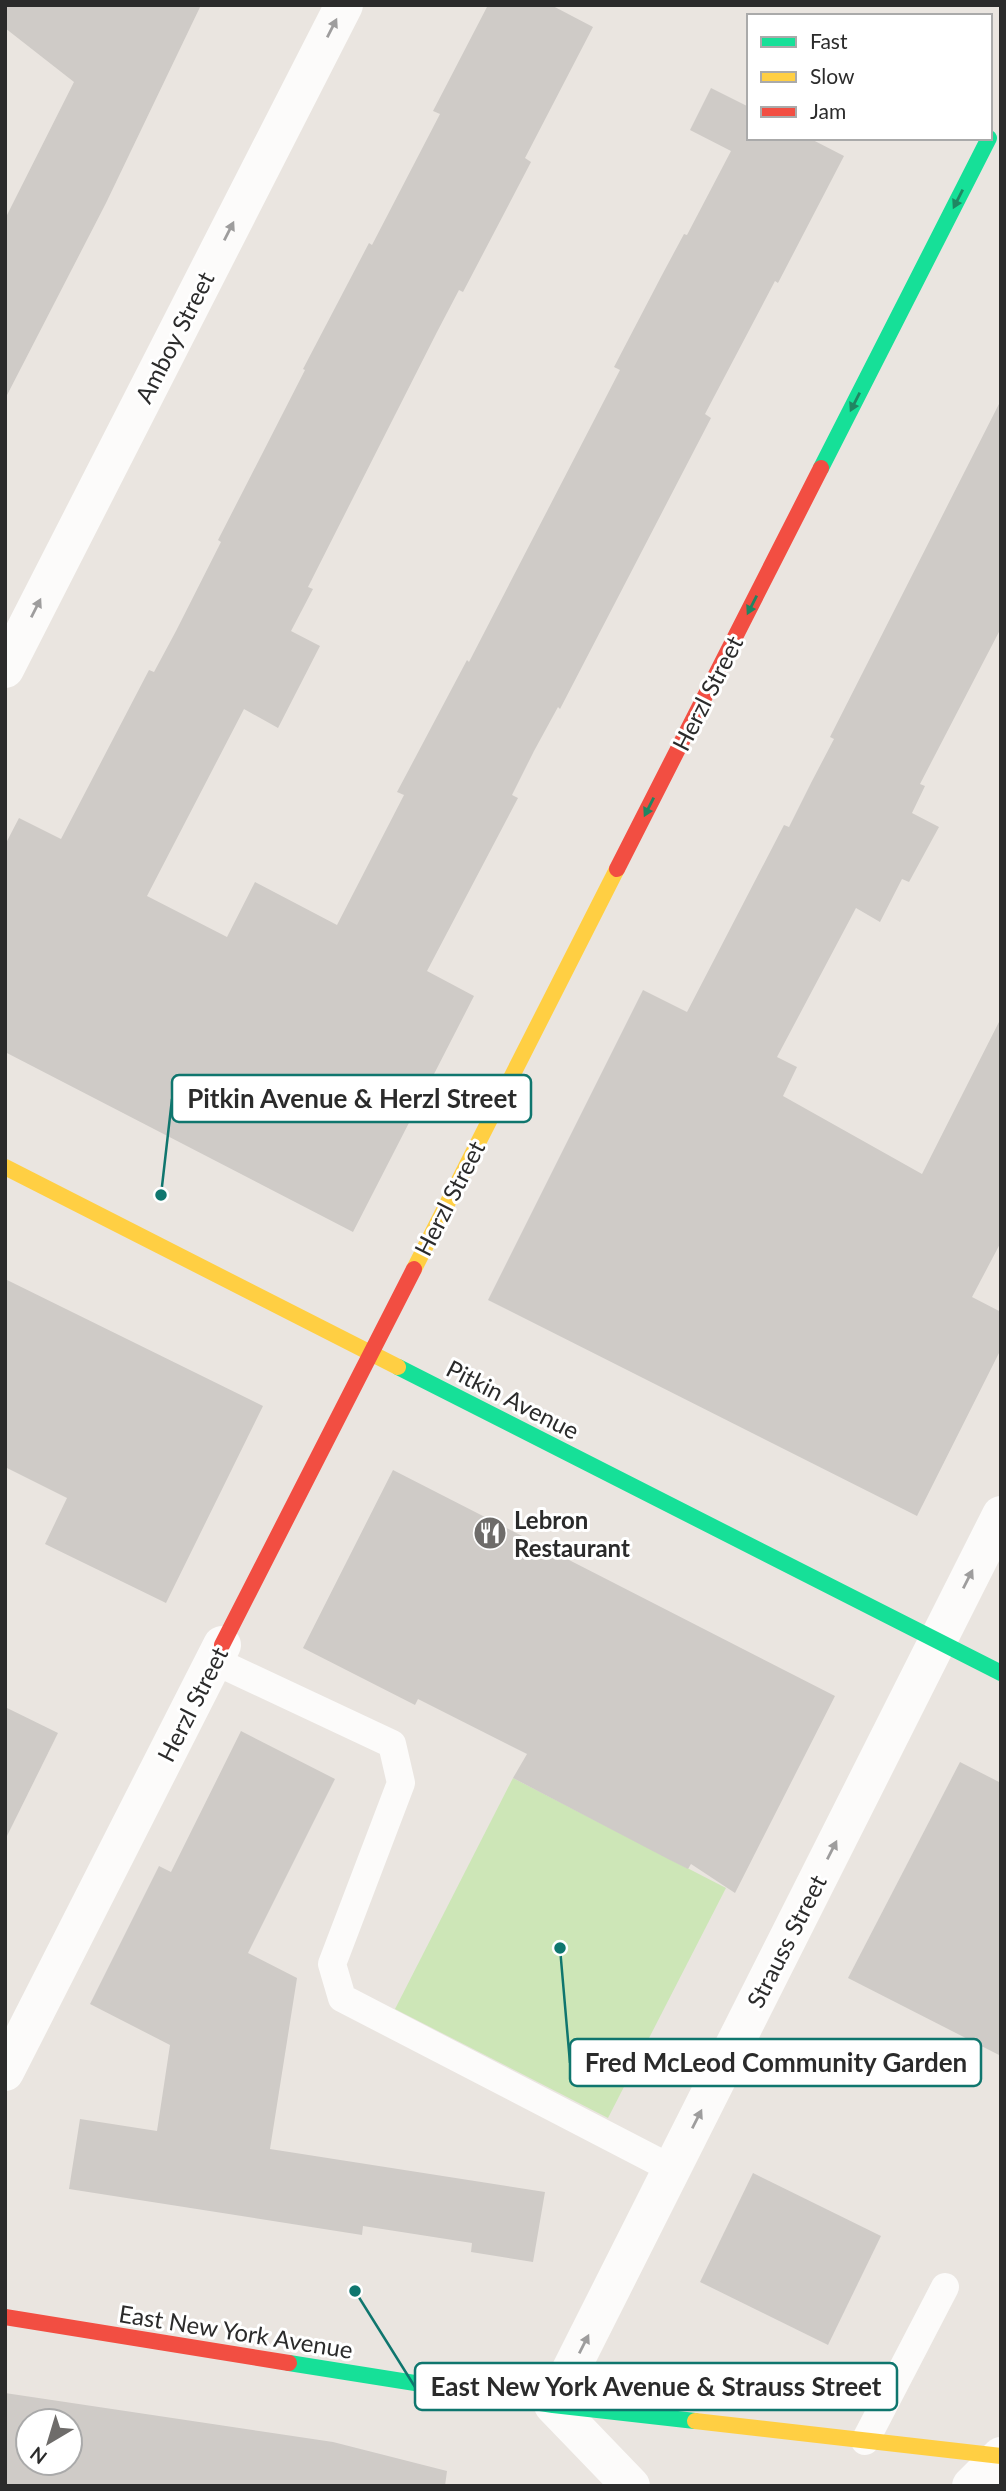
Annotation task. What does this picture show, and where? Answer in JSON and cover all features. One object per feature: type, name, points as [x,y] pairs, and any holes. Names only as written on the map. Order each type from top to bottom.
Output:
[{"type":"street","name":"Amboy Street","points":[[5,669],[344,5]]},
{"type":"street","name":"Herzl Street","points":[[992,133],[1001,116]]},
{"type":"street","name":"Herzl Street","points":[[5,2072],[988,140]]},
{"type":"street","name":"Pitkin Avenue","points":[[5,1167],[1001,1673]]},
{"type":"street","name":"Strauss Street","points":[[553,2405],[1001,1515]]},
{"type":"street","name":"East New York Avenue","points":[[5,2317],[553,2405],[1001,2456]]},
{"type":"street","points":[[553,2405],[631,2486]]},
{"type":"street","points":[[971,2486],[1001,2456]]},
{"type":"lane","points":[[218,1653],[391,1744],[401,1783],[332,1964],[342,1998],[672,2169]]},
{"type":"lane","points":[[865,2441],[945,2287]]},
{"type":"green space","points":[[513,1778],[726,1888],[608,2118],[395,2009]]},
{"type":"building","points":[[5,5],[201,5],[106,203],[5,399],[5,219],[74,82],[5,28]]},
{"type":"building","points":[[488,5],[551,5],[593,27],[525,158],[531,162],[463,292],[459,290],[308,587],[313,589],[291,631],[320,646],[278,728],[244,709],[147,896],[227,937],[255,882],[337,925],[404,795],[397,792],[467,660],[469,662],[620,370],[614,367],[731,151],[690,130],[711,88],[747,106],[747,140],[813,140],[844,156],[778,283],[775,281],[705,414],[711,418],[560,709],[558,707],[534,751],[512,795],[518,798],[427,971],[474,996],[353,1232],[5,1052],[5,845],[19,818],[61,839],[149,670],[154,672],[176,631],[221,542],[218,540],[305,370],[303,369],[440,114],[433,111]]},
{"type":"building","points":[[1001,400],[1001,628],[920,784],[925,786],[912,813],[939,827],[909,882],[902,879],[880,922],[856,908],[777,1057],[797,1067],[783,1096],[922,1174],[1001,1018],[1001,1242],[972,1297],[1001,1312],[1001,1349],[917,1516],[488,1300],[643,990],[687,1012],[784,825],[789,827],[834,739],[830,737]]},
{"type":"building","points":[[5,1279],[263,1406],[166,1603],[45,1544],[67,1498],[5,1467]]},
{"type":"building","points":[[393,1470],[835,1696],[735,1893],[691,1864],[688,1869],[513,1778],[527,1754],[418,1699],[415,1705],[303,1648]]},
{"type":"building","points":[[5,1707],[58,1733],[5,1840]]},
{"type":"building","points":[[241,1731],[335,1779],[248,1953],[297,1978],[270,2149],[545,2192],[533,2262],[471,2252],[472,2243],[363,2226],[362,2235],[69,2189],[80,2119],[157,2131],[170,2045],[90,2004],[159,1866],[171,1872]]},
{"type":"building","points":[[960,1762],[1001,1783],[1001,2056],[848,1978]]},
{"type":"building","points":[[753,2173],[881,2236],[828,2345],[700,2282]]},
{"type":"building","points":[[5,2393],[333,2442],[447,2471],[445,2486],[5,2486]]},
{"type":"traffic: fast","points":[[821,468],[988,140]]},
{"type":"traffic: fast","points":[[398,1367],[1001,1673]]},
{"type":"traffic: fast","points":[[289,2363],[553,2405],[695,2421]]},
{"type":"traffic: slow","points":[[414,1269],[617,869]]},
{"type":"traffic: slow","points":[[5,1167],[398,1367]]},
{"type":"traffic: slow","points":[[695,2421],[1001,2456]]},
{"type":"traffic: jam","points":[[617,869],[821,468]]},
{"type":"traffic: jam","points":[[222,1645],[414,1269]]},
{"type":"traffic: jam","points":[[5,2317],[289,2363]]},
{"type":"place","name":"Pitkin Avenue & Herzl Street","points":[[161,1195]]},
{"type":"place","name":"Lebron Restaurant","points":[[490,1533]]},
{"type":"place","name":"Fred McLeod Community Garden","points":[[560,1948]]},
{"type":"place","name":"East New York Avenue & Strauss Street","points":[[355,2291]]}]
